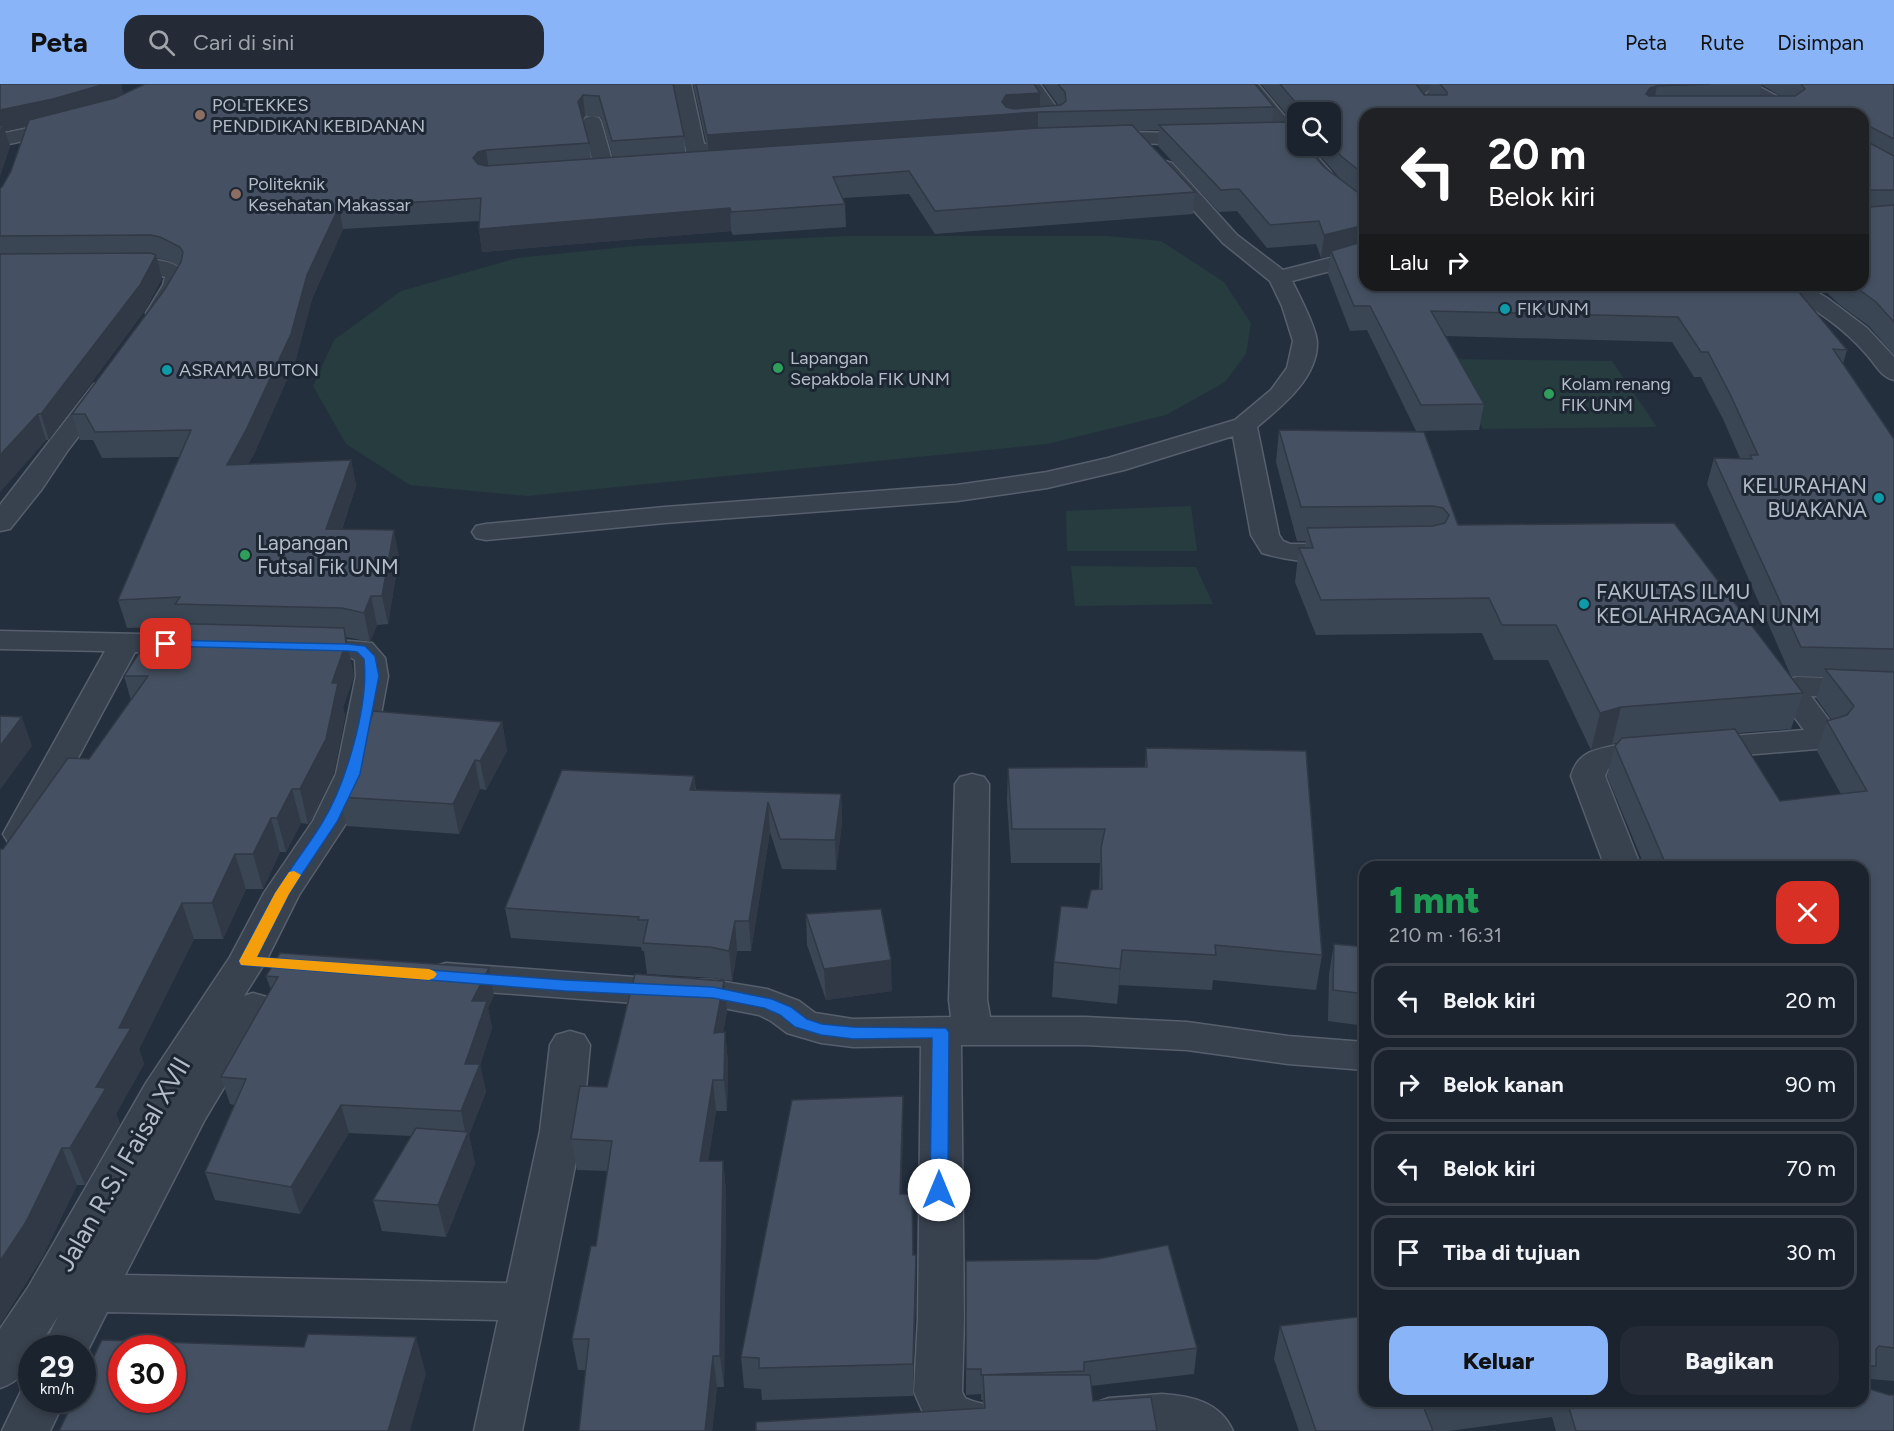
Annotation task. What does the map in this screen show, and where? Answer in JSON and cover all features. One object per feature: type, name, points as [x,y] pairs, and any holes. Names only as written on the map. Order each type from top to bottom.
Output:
[{"type":"street","points":[[682,84],[698,158]]},
{"type":"street","points":[[1007,122],[1054,120],[1053,114],[1032,84]]},
{"type":"street","points":[[1248,84],[1263,99],[1287,134]]},
{"type":"street","points":[[1427,84],[1415,92],[1428,108]]},
{"type":"street","points":[[1741,84],[1787,108]]},
{"type":"street","points":[[0,140],[82,121]]},
{"type":"street","points":[[582,173],[614,170],[592,122]]},
{"type":"street","points":[[18,158],[25,135]]},
{"type":"street","points":[[1265,136],[1287,135]]},
{"type":"street","points":[[1078,139],[1218,138]]},
{"type":"street","points":[[486,532],[665,515],[957,493],[1047,480],[1244,425],[1280,395],[1299,368],[1305,341],[1293,306],[1279,278],[1230,239],[1138,139]]},
{"type":"street","points":[[676,166],[698,158],[762,153]]},
{"type":"street","points":[[1306,156],[1330,183],[1359,206]]},
{"type":"street","points":[[1279,278],[1359,257]]},
{"type":"street","points":[[89,266],[157,267],[176,275],[167,298],[142,333]]},
{"type":"street","points":[[1799,291],[1850,324],[1875,346],[1894,373]]},
{"type":"street","points":[[0,523],[33,483],[117,368]]},
{"type":"street","points":[[1244,425],[1265,535],[1272,546],[1288,552],[1369,551]]},
{"type":"street","points":[[0,640],[216,644]]},
{"type":"street","points":[[7,858],[125,643]]},
{"type":"street","name":"Jalan R.S.I Faisal XVII","points":[[0,1368],[45,1299],[160,1094],[264,962],[282,893],[330,822],[353,774],[372,676],[370,658],[361,649],[272,645]]},
{"type":"street","points":[[1621,861],[1588,776],[1589,766],[1597,759],[1817,739],[1825,736],[1791,688],[1797,686],[1894,690]]},
{"type":"street","points":[[972,784],[968,1000],[956,1032],[938,1392],[947,1413],[969,1424],[1024,1423]]},
{"type":"street","points":[[407,973],[634,990],[713,993],[767,1003],[785,1011],[801,1023],[821,1029],[853,1033],[1074,1031],[1187,1036],[1288,1050],[1359,1056]]},
{"type":"street","points":[[72,1335],[187,1114],[253,1007]]},
{"type":"street","points":[[498,1431],[561,1131],[570,1045]]},
{"type":"street","points":[[93,1293],[525,1302]]},
{"type":"street","points":[[1069,1421],[1170,1416],[1201,1422],[1209,1431]]},
{"type":"green space","name":"Lapangan Sepakbola FIK UNM","points":[[847,236],[1107,236],[1161,241],[1224,282],[1251,323],[1246,354],[1225,382],[1166,415],[1047,444],[527,496],[410,485],[346,444],[313,386],[334,340],[401,291],[517,258],[635,246]]},
{"type":"green space","name":"Kolam renang FIK UNM","points":[[1444,359],[1612,361],[1657,427],[1483,429]]},
{"type":"green space","points":[[1191,506],[1197,551],[1067,551],[1066,511]]},
{"type":"green space","points":[[1071,566],[1196,567],[1213,604],[1075,606]]},
{"type":"building","points":[[0,84],[105,84],[53,99],[0,110]]},
{"type":"building","points":[[145,84],[673,84],[684,136],[612,141],[599,96],[583,95],[578,102],[589,143],[478,152],[473,158],[478,164],[486,166],[1039,128],[1132,125],[1195,192],[935,211],[909,171],[833,177],[845,204],[731,212],[730,208],[479,229],[481,198],[339,207],[307,275],[291,334],[227,465],[351,460],[326,529],[394,530],[382,596],[371,596],[364,613],[342,608],[175,604],[180,597],[118,600],[191,430],[95,432],[85,414],[72,414],[165,289],[181,262],[183,252],[180,247],[151,235],[0,236],[0,188],[11,171],[29,120],[115,98]]},
{"type":"building","points":[[696,84],[1034,84],[1040,93],[1006,95],[1002,102],[1006,107],[1014,109],[1061,105],[1066,101],[1065,92],[1058,84],[1255,84],[1274,107],[1038,112],[707,135]]},
{"type":"building","points":[[1280,84],[1416,84],[1424,95],[1447,95],[1440,84],[1711,84],[1657,86],[1650,88],[1646,94],[1649,96],[1795,96],[1805,89],[1801,84],[1894,84],[1894,139],[1869,126],[1869,108],[1359,108],[1359,170],[1341,156],[1341,102],[1295,102]]},
{"type":"building","points":[[1286,122],[1287,156],[1315,156],[1324,167],[1359,193],[1359,226],[1324,235],[1319,221],[1270,225],[1239,189],[1221,190],[1159,125]]},
{"type":"building","points":[[1869,143],[1894,156],[1894,190],[1869,191]]},
{"type":"building","points":[[1894,205],[1894,322],[1876,302],[1861,291],[1869,291],[1869,206]]},
{"type":"building","points":[[1359,243],[1359,291],[1798,291],[1847,350],[1833,349],[1894,439],[1894,649],[1801,647],[1714,458],[1752,459],[1750,455],[1758,455],[1708,352],[1701,352],[1678,317],[1431,311],[1484,404],[1421,405],[1370,306],[1354,306],[1331,251]]},
{"type":"building","points":[[150,253],[156,255],[140,285],[41,414],[38,414],[0,455],[0,254]]},
{"type":"building","points":[[1279,430],[1424,432],[1458,525],[1674,523],[1803,693],[1621,707],[1600,713],[1556,625],[1502,625],[1489,598],[1321,600],[1299,548],[1313,548],[1307,528],[1433,526],[1445,523],[1449,515],[1443,508],[1433,506],[1301,507]]},
{"type":"building","points":[[159,623],[344,628],[346,643],[332,683],[338,683],[326,739],[300,789],[292,789],[277,818],[271,818],[253,854],[235,854],[212,903],[182,903],[119,1028],[131,1028],[96,1087],[106,1088],[70,1148],[62,1148],[26,1222],[0,1261],[0,849],[3,849],[68,758],[89,759],[148,676],[124,676]]},
{"type":"building","points":[[1825,669],[1894,672],[1894,1348],[1879,1346],[1876,1349],[1876,1366],[1869,1366],[1869,861],[1664,861],[1615,746],[1622,738],[1735,729],[1780,801],[1867,791],[1827,721],[1847,715],[1854,706]]},
{"type":"building","points":[[373,711],[502,722],[480,761],[475,760],[453,804],[339,797],[364,746]]},
{"type":"building","points":[[0,716],[22,717],[0,746]]},
{"type":"building","points":[[1146,748],[1306,751],[1322,955],[1215,945],[1216,955],[1122,950],[1120,969],[1054,962],[1061,906],[1087,908],[1091,890],[1102,889],[1101,848],[1105,829],[1012,829],[1008,768],[1147,767]]},
{"type":"building","points":[[562,770],[694,776],[690,790],[841,794],[835,840],[780,839],[768,802],[749,921],[735,921],[729,951],[710,947],[643,943],[648,920],[638,920],[639,917],[505,908]]},
{"type":"building","points":[[881,909],[891,960],[824,969],[806,914]]},
{"type":"building","points":[[1334,944],[1359,946],[1359,993],[1333,990]]},
{"type":"building","points":[[280,953],[489,968],[472,1001],[487,1001],[465,1064],[480,1064],[461,1111],[341,1105],[291,1187],[205,1172],[246,1079],[221,1077],[278,977],[266,976]]},
{"type":"building","points":[[635,974],[724,981],[714,1033],[725,1032],[724,1080],[713,1080],[700,1161],[723,1161],[720,1356],[713,1356],[705,1431],[579,1431],[589,1339],[572,1339],[591,1246],[596,1246],[612,1141],[571,1139],[580,1086],[607,1087]]},
{"type":"building","points":[[903,1096],[900,1194],[912,1194],[913,1255],[916,1255],[913,1364],[759,1368],[759,1358],[741,1357],[792,1100]]},
{"type":"building","points":[[416,1128],[468,1132],[438,1205],[373,1200]]},
{"type":"building","points":[[1168,1245],[1197,1348],[1084,1362],[1084,1371],[981,1375],[981,1369],[966,1369],[966,1261],[1098,1259]]},
{"type":"building","points":[[1359,1317],[1359,1407],[1424,1407],[1433,1431],[1316,1431],[1280,1326]]},
{"type":"building","points":[[308,1334],[416,1337],[388,1431],[59,1431],[68,1413],[96,1413],[96,1352],[102,1340],[108,1340],[108,1413],[186,1413],[186,1343],[304,1347]]},
{"type":"building","points":[[983,1375],[1090,1375],[1093,1401],[1151,1397],[1157,1431],[756,1431],[756,1422],[985,1408]]},
{"type":"building","points":[[1869,1389],[1894,1395],[1894,1431],[1576,1431],[1569,1407],[1869,1407]]},
{"type":"slow traffic","points":[[294,875],[282,893],[247,961],[429,974]]},
{"type":"place","name":"POLTEKKES PENDIDIKAN KEBIDANAN","points":[[200,115]]},
{"type":"place","name":"Politeknik Kesehatan Makassar","points":[[236,194]]},
{"type":"place","name":"FIK UNM","points":[[1505,309]]},
{"type":"place","name":"Lapangan Sepakbola FIK UNM","points":[[778,368]]},
{"type":"place","name":"ASRAMA BUTON","points":[[167,370]]},
{"type":"place","name":"Kolam renang FIK UNM","points":[[1549,394]]},
{"type":"place","name":"KELURAHAN BUAKANA","points":[[1879,498]]},
{"type":"place","name":"Lapangan Futsal Fik UNM","points":[[245,555]]},
{"type":"place","name":"FAKULTAS ILMU KEOLAHRAGAAN UNM","points":[[1584,604]]},
{"type":"route","points":[[166,644],[348,648],[361,649],[370,658],[372,676],[368,704],[353,774],[330,822],[282,893],[247,961],[634,990],[713,993],[767,1003],[785,1011],[801,1023],[821,1029],[853,1033],[941,1032],[939,1190]]}]
